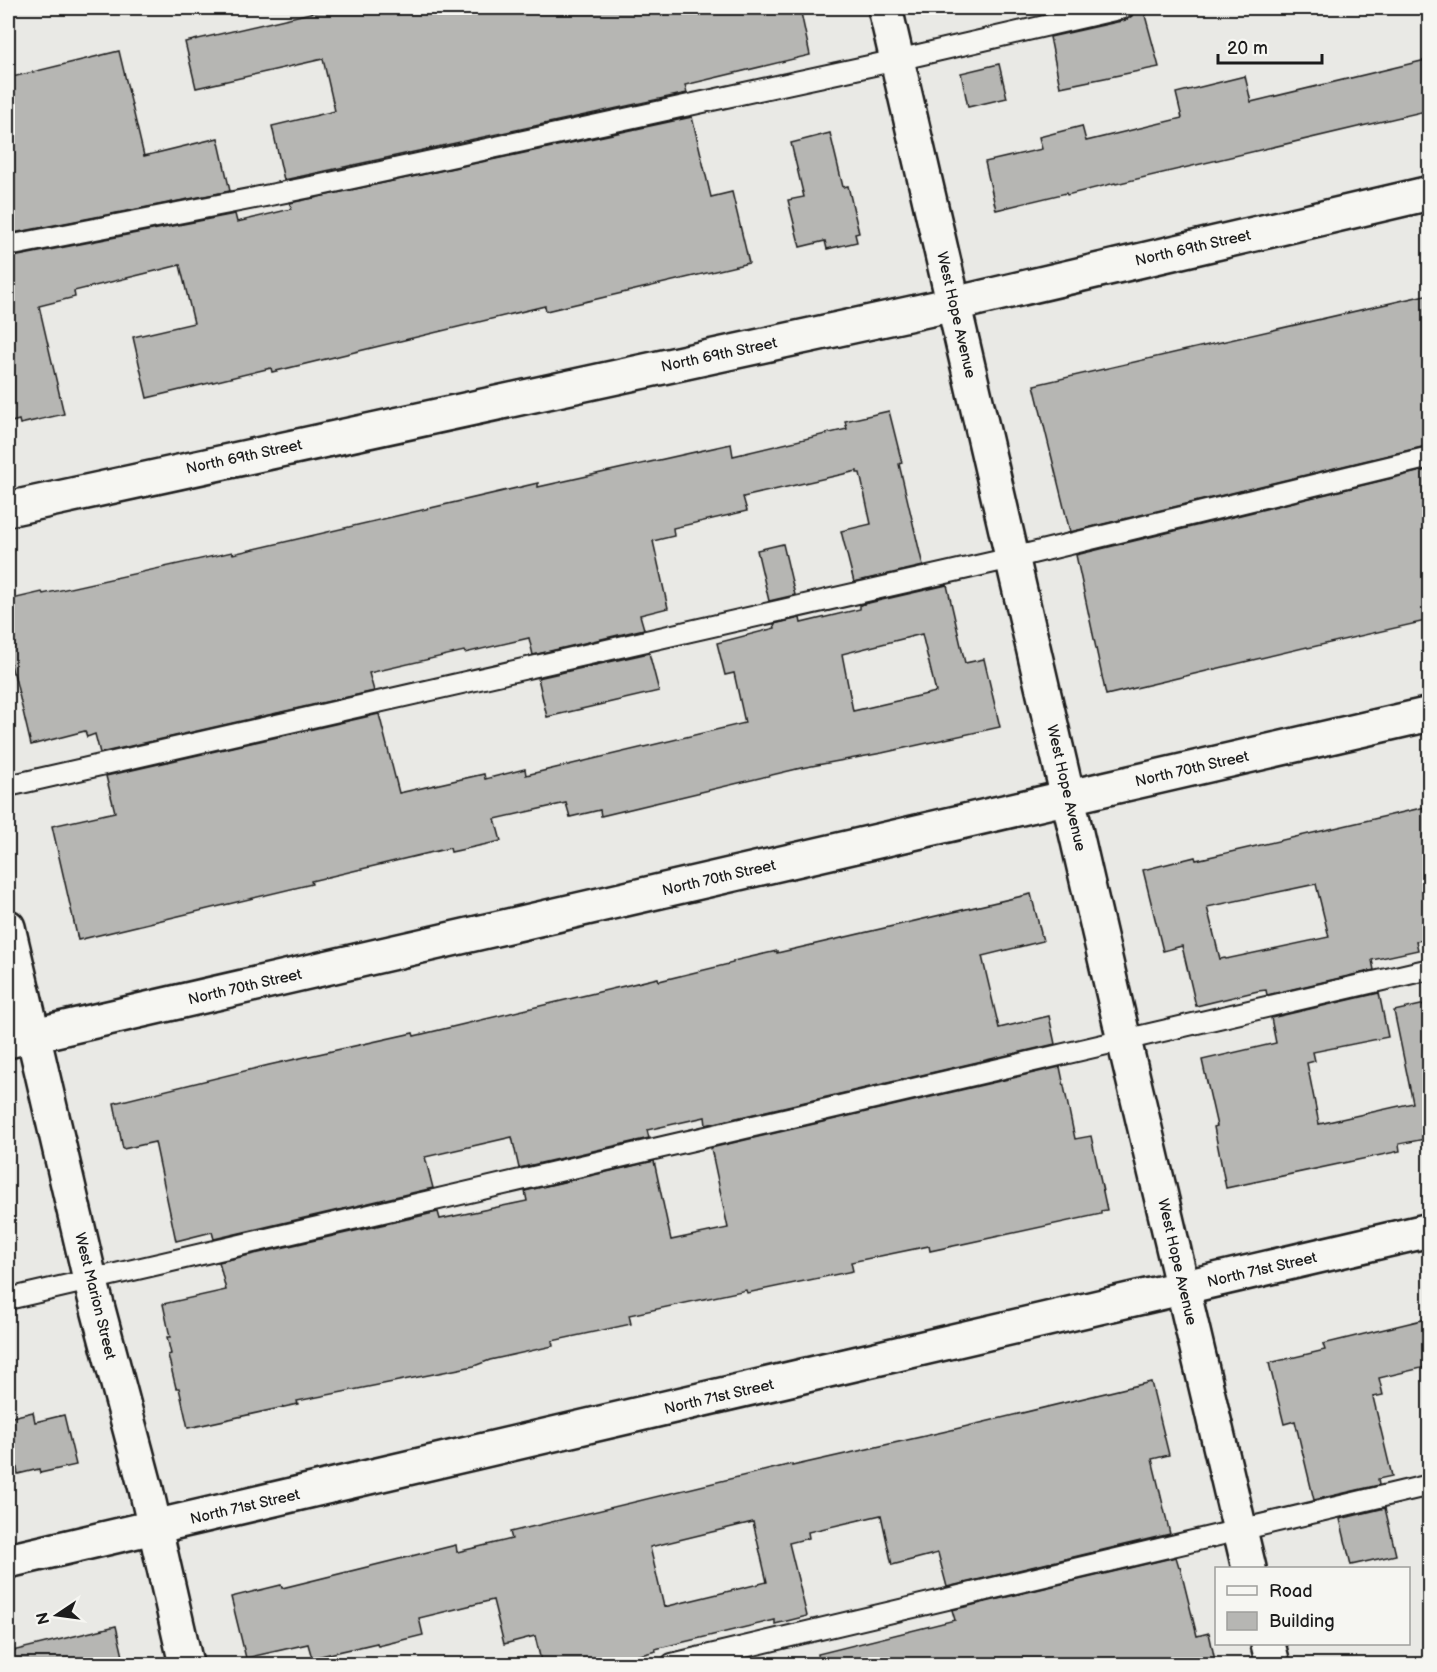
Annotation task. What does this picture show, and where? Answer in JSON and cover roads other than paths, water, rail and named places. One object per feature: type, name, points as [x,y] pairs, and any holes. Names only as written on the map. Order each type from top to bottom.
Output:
[{"type":"street","name":"West Hope Avenue","points":[[885,8],[1249,1567]]},
{"type":"street","name":"North 69th Street","points":[[8,509],[954,304],[1430,193]]},
{"type":"street","name":"North 70th Street","points":[[20,1038],[1430,714]]},
{"type":"street","name":"West Marion Street","points":[[8,927],[20,1038],[90,1279],[155,1528],[186,1665]]},
{"type":"street","name":"North 71st Street","points":[[8,1561],[1430,1230]]},
{"type":"street","points":[[1268,1645],[1273,1665]]},
{"type":"lane","points":[[8,246],[316,186],[897,60],[1123,8]]},
{"type":"lane","points":[[8,786],[1012,558],[1430,457]]},
{"type":"lane","points":[[8,1299],[1430,969]]},
{"type":"lane","points":[[672,1665],[1430,1485]]}]
